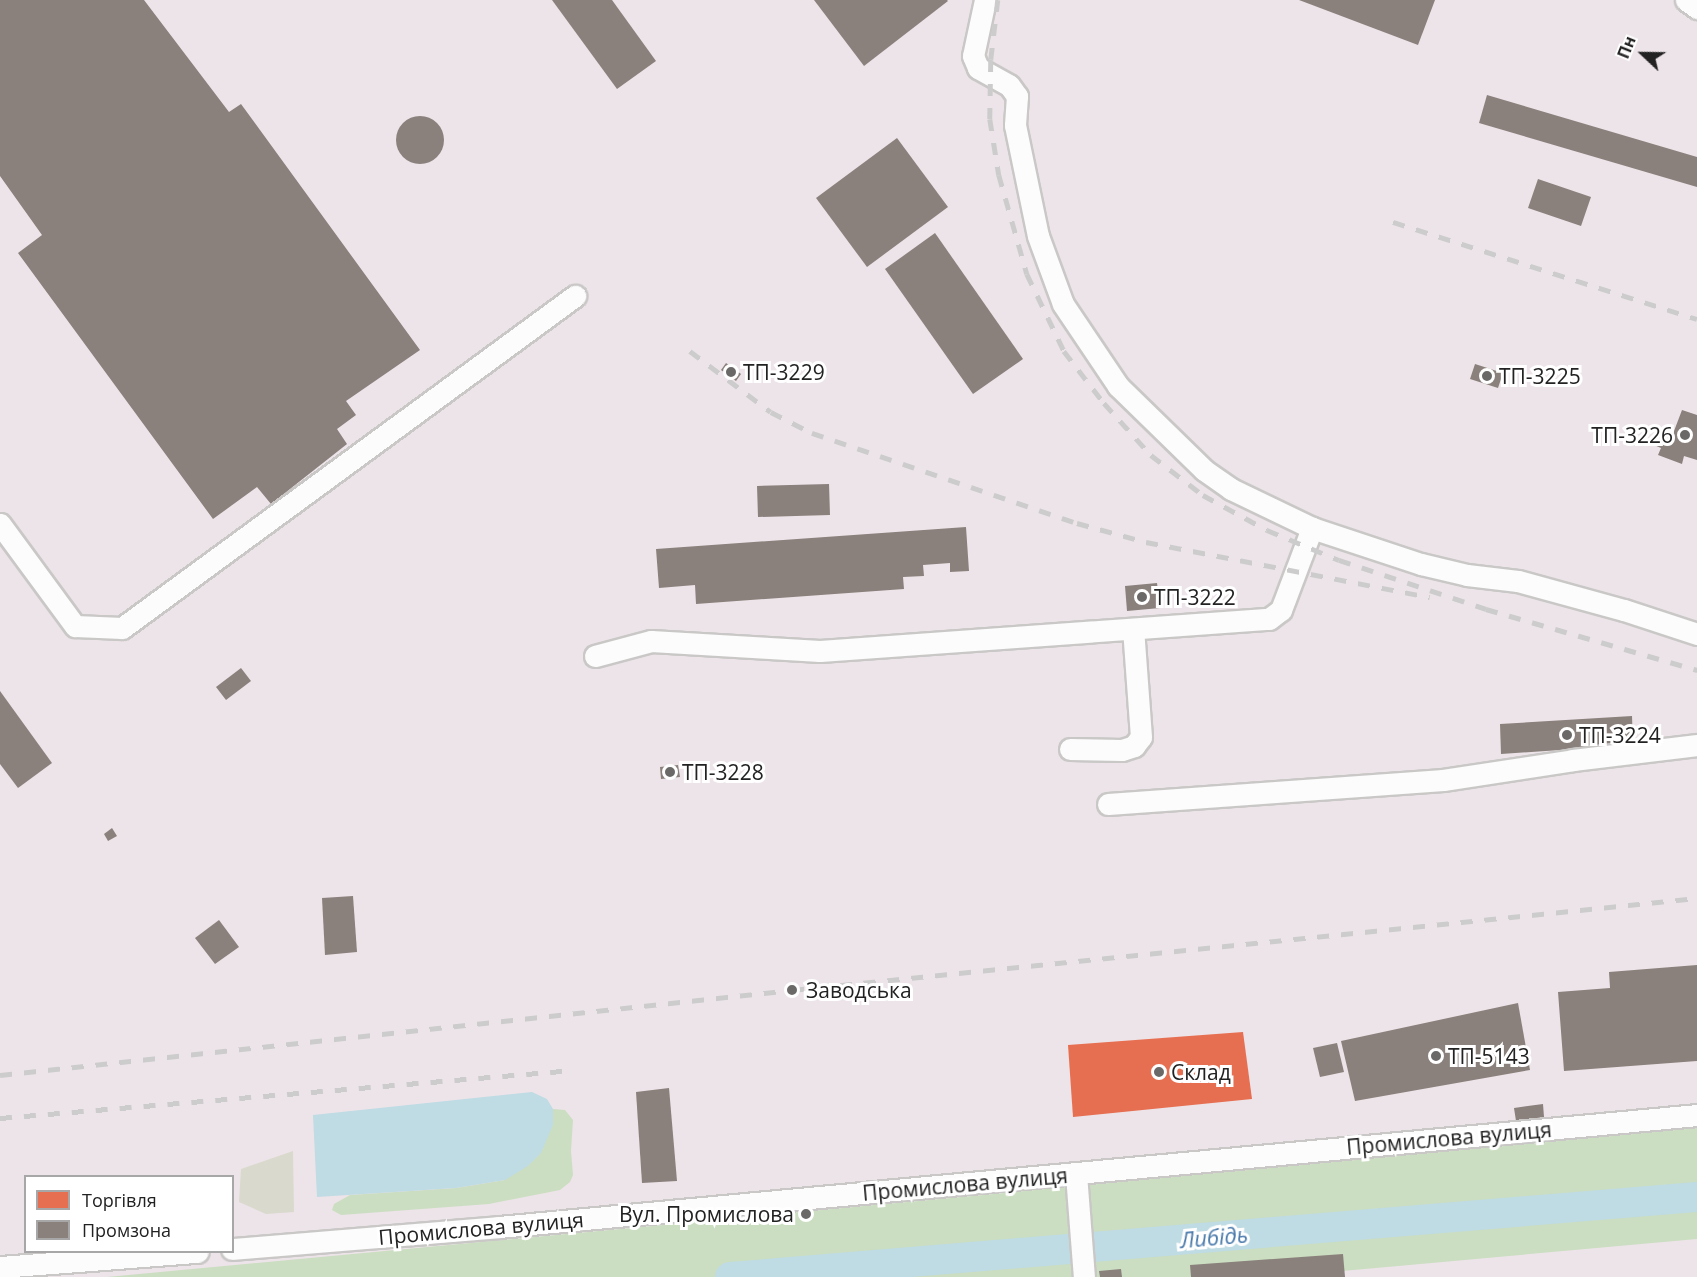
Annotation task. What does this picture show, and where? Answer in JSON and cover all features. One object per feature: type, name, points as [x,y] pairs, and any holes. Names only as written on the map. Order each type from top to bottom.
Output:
[{"type":"street","points":[[985,0],[973,56],[978,68],[1009,85],[1017,96],[1015,124],[1038,236],[1063,304],[1118,386],[1204,470],[1231,489],[1312,528],[1421,564],[1467,575],[1518,581],[1624,610],[1697,634]]},
{"type":"street","points":[[1686,0],[1697,8]]},
{"type":"street","points":[[0,524],[75,626],[122,628],[575,296]]},
{"type":"street","points":[[595,656],[658,641],[799,652],[1269,619],[1281,610],[1312,528]]},
{"type":"street","points":[[1070,749],[1122,750],[1134,746],[1141,737],[1133,629]]},
{"type":"street","points":[[1108,804],[1443,780],[1573,760],[1697,745]]},
{"type":"street","name":"Промислова вулиця","points":[[234,1249],[510,1226],[1697,1115]]},
{"type":"street","points":[[1076,1174],[1084,1277]]},
{"type":"street","points":[[0,1267],[172,1253]]},
{"type":"shaded area","points":[[0,0],[1697,0],[1697,1277],[0,1277]]},
{"type":"shaded area","points":[[293,1151],[294,1212],[266,1214],[239,1202],[241,1169]]},
{"type":"green space","points":[[553,1109],[565,1110],[573,1120],[571,1151],[573,1175],[570,1182],[560,1190],[489,1204],[341,1215],[332,1210],[334,1204],[350,1195],[456,1188],[505,1180],[553,1125]]},
{"type":"green space","points":[[1697,1128],[1697,1239],[1276,1277],[107,1277]]},
{"type":"water","points":[[532,1092],[547,1099],[553,1109],[553,1125],[541,1153],[528,1166],[505,1180],[456,1188],[317,1197],[313,1115]]},
{"type":"building: Торгівля","name":"Склад","points":[[1243,1032],[1252,1099],[1073,1117],[1068,1045]]},
{"type":"building: Промзона","points":[[0,0],[144,0],[229,112],[241,104],[420,350],[346,401],[356,415],[337,429],[347,444],[271,504],[257,487],[213,519],[18,253],[42,235],[0,176]]},
{"type":"building: Промзона","points":[[552,0],[612,0],[656,61],[617,89]]},
{"type":"building: Промзона","points":[[814,0],[947,0],[948,1],[864,66]]},
{"type":"building: Промзона","points":[[1299,0],[1435,0],[1418,45]]},
{"type":"building: Промзона","points":[[1487,95],[1697,157],[1697,187],[1479,123]]},
{"type":"building: Промзона","points":[[420,116],[437,123],[444,140],[437,157],[420,164],[403,157],[396,140],[403,123]]},
{"type":"building: Промзона","points":[[897,138],[948,207],[867,267],[816,198]]},
{"type":"building: Промзона","points":[[1538,179],[1591,197],[1581,226],[1528,208]]},
{"type":"building: Промзона","points":[[935,233],[1023,359],[973,394],[885,269]]},
{"type":"building: Промзона","name":"ТП-3229","points":[[726,363],[741,374],[736,381],[721,370]]},
{"type":"building: Промзона","name":"ТП-3225","points":[[1475,364],[1503,373],[1498,388],[1470,379]]},
{"type":"building: Промзона","name":"ТП-3226","points":[[1682,410],[1697,415],[1697,460],[1684,456],[1682,464],[1658,455],[1661,448],[1654,445],[1660,430],[1668,432],[1666,437],[1671,439]]},
{"type":"building: Промзона","points":[[829,484],[830,515],[758,517],[757,486]]},
{"type":"building: Промзона","points":[[966,527],[969,571],[950,572],[950,563],[923,565],[924,576],[903,577],[904,589],[696,604],[695,585],[659,588],[656,549]]},
{"type":"building: Промзона","name":"ТП-3222","points":[[1157,583],[1160,608],[1127,611],[1125,586]]},
{"type":"building: Промзона","points":[[241,668],[251,681],[226,700],[216,687]]},
{"type":"building: Промзона","points":[[0,691],[52,763],[18,788],[0,764]]},
{"type":"building: Промзона","name":"ТП-3224","points":[[1632,716],[1633,745],[1501,754],[1500,724]]},
{"type":"building: Промзона","name":"ТП-3228","points":[[678,765],[680,777],[661,779],[660,767]]},
{"type":"building: Промзона","points":[[112,828],[117,836],[108,841],[104,834]]},
{"type":"building: Промзона","points":[[353,896],[357,952],[325,955],[322,898]]},
{"type":"building: Промзона","points":[[219,920],[239,947],[215,964],[195,938]]},
{"type":"building: Промзона","points":[[1697,965],[1697,1061],[1564,1071],[1558,992],[1610,988],[1609,972]]},
{"type":"building: Промзона","name":"ТП-5143","points":[[1518,1003],[1530,1070],[1355,1101],[1341,1041]]},
{"type":"building: Промзона","points":[[1337,1043],[1344,1072],[1320,1077],[1313,1048]]},
{"type":"building: Промзона","points":[[669,1088],[677,1181],[642,1183],[636,1092]]},
{"type":"building: Промзона","points":[[1543,1104],[1544,1117],[1516,1121],[1514,1108]]},
{"type":"building: Промзона","points":[[1343,1254],[1345,1277],[1191,1277],[1190,1265]]},
{"type":"building: Промзона","points":[[1121,1269],[1122,1277],[1100,1277],[1099,1271]]},
{"type":"waterway","name":"Либідь","points":[[730,1277],[1697,1197]]},
{"type":"railway","points":[[998,0],[991,60],[990,119],[999,175],[1027,274],[1064,351],[1104,403],[1151,455],[1203,495],[1267,530],[1339,560],[1486,609],[1697,670]]},
{"type":"railway","points":[[1393,222],[1697,319]]},
{"type":"railway","points":[[690,351],[771,412],[812,433],[1077,523],[1146,542],[1430,597]]},
{"type":"railway","points":[[0,1075],[792,990],[1697,898]]},
{"type":"railway","points":[[0,1118],[562,1071]]},
{"type":"place","name":"ТП-3229","points":[[731,372]]},
{"type":"place","name":"ТП-3225","points":[[1487,376]]},
{"type":"place","name":"ТП-3226","points":[[1685,435]]},
{"type":"place","name":"ТП-3222","points":[[1142,597]]},
{"type":"place","name":"ТП-3224","points":[[1567,735]]},
{"type":"place","name":"ТП-3228","points":[[670,772]]},
{"type":"place","name":"Заводська","points":[[792,990]]},
{"type":"place","name":"ТП-5143","points":[[1436,1056]]},
{"type":"place","name":"Склад","points":[[1159,1072]]},
{"type":"place","name":"Вул. Промислова","points":[[806,1214]]}]
